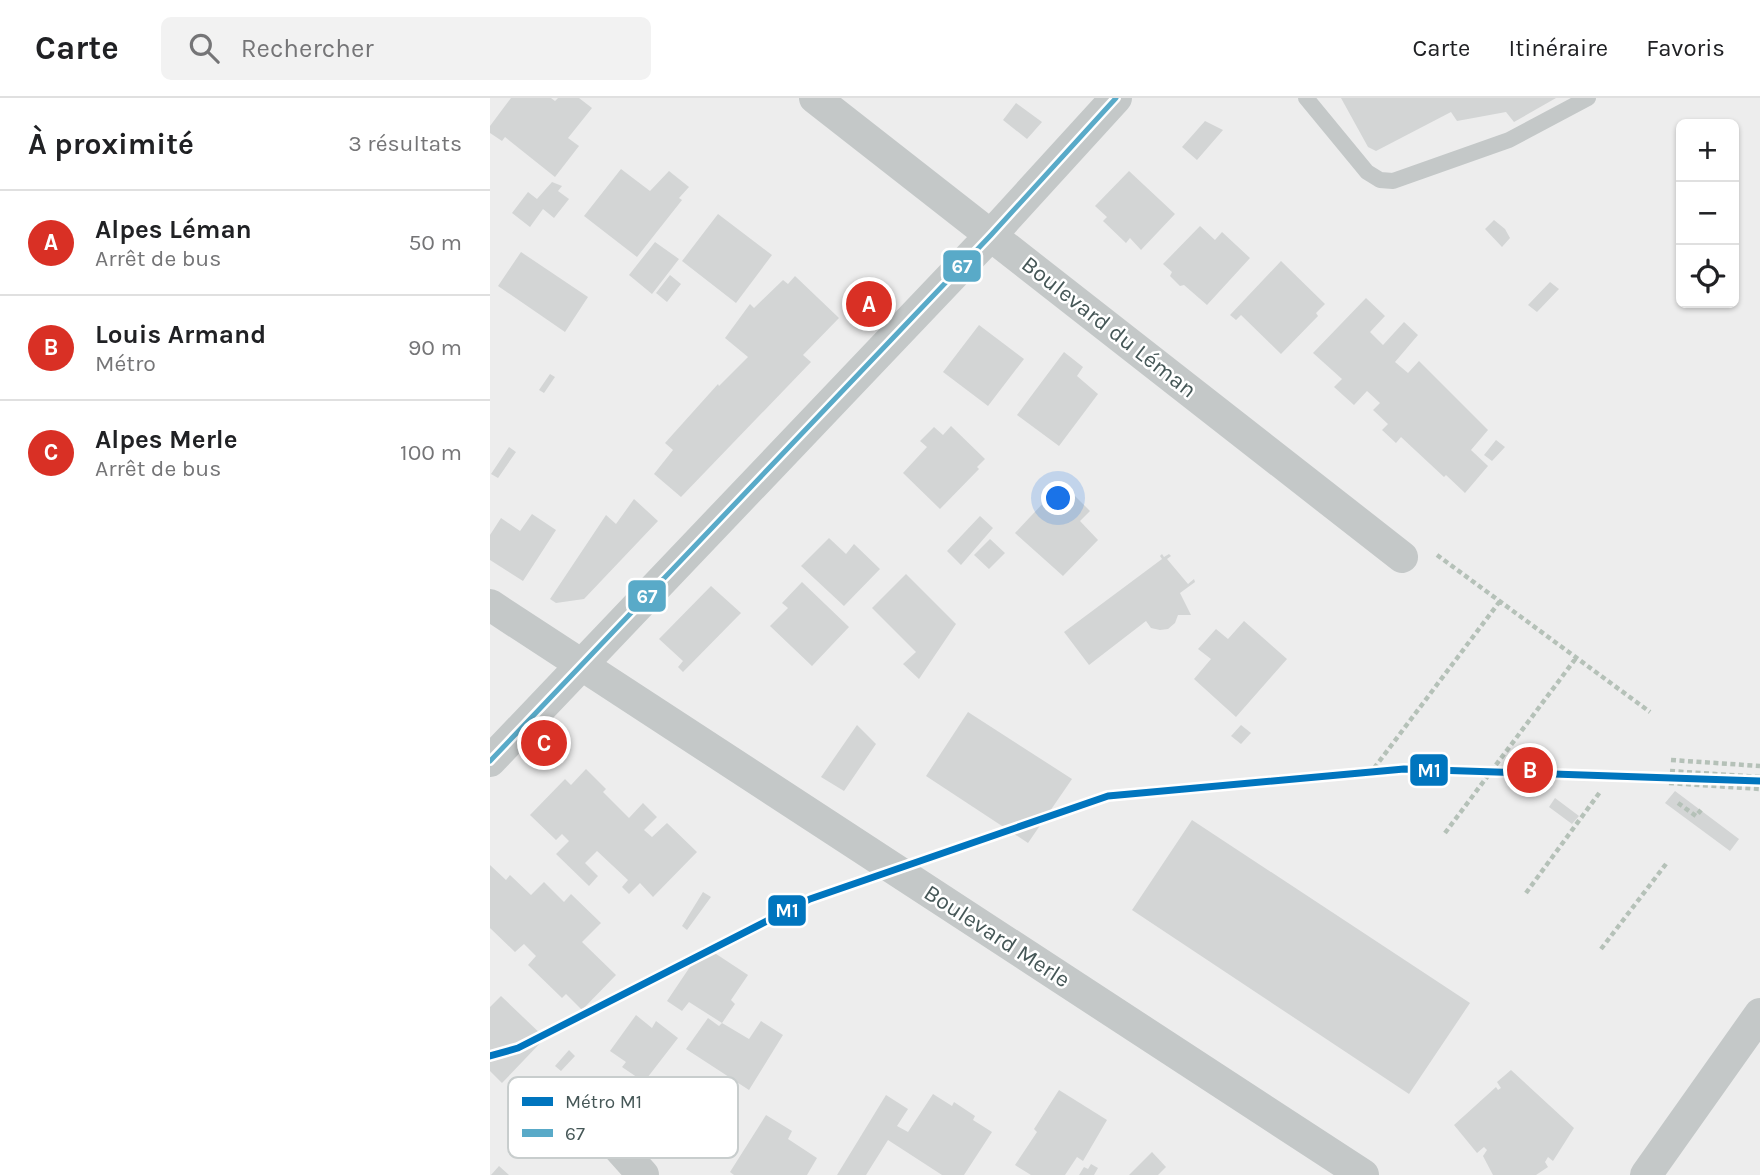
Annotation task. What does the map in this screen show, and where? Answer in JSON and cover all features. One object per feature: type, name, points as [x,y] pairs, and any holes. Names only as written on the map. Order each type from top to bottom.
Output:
[{"type":"street","name":"Boulevard du Léman","points":[[815,98],[1402,557]]},
{"type":"street","points":[[490,761],[991,236],[1116,98]]},
{"type":"street","name":"Boulevard Merle","points":[[490,605],[1363,1175]]},
{"type":"street","points":[[1646,1175],[1760,1014]]},
{"type":"street","points":[[628,1158],[643,1175]]},
{"type":"lane","points":[[1306,98],[1367,172],[1380,180],[1393,181],[1509,140],[1588,98]]},
{"type":"path","points":[[1402,557],[1424,546],[1650,712]]},
{"type":"path","points":[[1369,775],[1500,601]]},
{"type":"path","points":[[1445,832],[1576,658]]},
{"type":"path","points":[[1671,760],[1760,766]]},
{"type":"path","points":[[1670,771],[1760,777]]},
{"type":"path","points":[[1669,783],[1760,789]]},
{"type":"path","points":[[1526,893],[1600,792]]},
{"type":"path","points":[[1678,803],[1696,816],[1700,810]]},
{"type":"path","points":[[1601,950],[1666,864]]},
{"type":"building","points":[[511,98],[551,98],[555,101],[558,98],[579,98],[592,108],[568,138],[579,146],[555,177],[505,137],[502,141],[490,133],[490,126]]},
{"type":"building","points":[[1341,98],[1556,98],[1514,122],[1506,112],[1457,121],[1451,112],[1376,151],[1368,147]]},
{"type":"building","points":[[1016,103],[1042,122],[1027,139],[1003,120]]},
{"type":"building","points":[[1205,121],[1223,130],[1197,160],[1182,147]]},
{"type":"building","points":[[621,169],[650,191],[669,171],[689,187],[679,198],[682,200],[637,257],[584,216]]},
{"type":"building","points":[[1129,171],[1175,214],[1141,250],[1130,238],[1126,243],[1103,221],[1107,217],[1095,206]]},
{"type":"building","points":[[552,182],[562,186],[558,191],[569,199],[554,218],[543,209],[530,227],[512,213],[528,192],[537,199]]},
{"type":"building","points":[[718,214],[772,255],[736,303],[682,261]]},
{"type":"building","points":[[1494,220],[1505,229],[1510,238],[1502,247],[1485,229]]},
{"type":"building","points":[[1200,226],[1215,240],[1222,232],[1250,258],[1207,305],[1184,285],[1180,286],[1170,276],[1172,272],[1163,264]]},
{"type":"building","points":[[655,242],[679,259],[652,294],[629,275]]},
{"type":"building","points":[[521,252],[588,297],[565,332],[498,286]]},
{"type":"building","points":[[1281,261],[1325,304],[1316,313],[1318,316],[1281,354],[1241,315],[1236,320],[1230,315]]},
{"type":"building","points":[[670,275],[681,284],[667,302],[656,293]]},
{"type":"building","points":[[795,276],[839,318],[803,355],[811,362],[681,497],[654,474],[673,450],[665,443],[718,384],[719,386],[748,357],[725,338],[750,304],[754,308],[783,280],[788,284]]},
{"type":"building","points":[[1550,282],[1559,289],[1537,312],[1528,305]]},
{"type":"building","points":[[1366,298],[1385,316],[1370,332],[1383,345],[1404,322],[1418,335],[1395,362],[1408,373],[1419,361],[1488,430],[1471,450],[1488,466],[1465,493],[1401,437],[1396,443],[1382,430],[1388,424],[1373,410],[1380,403],[1367,391],[1354,405],[1334,387],[1342,379],[1313,353]]},
{"type":"building","points":[[979,325],[1024,359],[988,406],[943,372]]},
{"type":"building","points":[[1064,352],[1083,367],[1077,376],[1098,394],[1059,446],[1017,415]]},
{"type":"building","points":[[550,374],[555,377],[544,393],[539,390]]},
{"type":"building","points":[[951,426],[985,459],[977,467],[979,469],[940,509],[903,473],[927,447],[920,441],[934,427],[943,435]]},
{"type":"building","points":[[1496,440],[1505,447],[1492,461],[1484,455]]},
{"type":"building","points":[[509,447],[516,452],[498,478],[491,474]]},
{"type":"building","points":[[1062,483],[1090,511],[1080,521],[1098,540],[1063,576],[1015,533]]},
{"type":"building","points":[[634,499],[658,521],[584,599],[556,603],[550,599],[606,515],[616,524]]},
{"type":"building","points":[[532,514],[556,530],[523,581],[490,560],[490,535],[501,518],[520,531]]},
{"type":"building","points":[[980,516],[993,528],[961,565],[947,551]]},
{"type":"building","points":[[829,538],[846,554],[854,544],[880,569],[844,606],[801,566]]},
{"type":"building","points":[[990,539],[1005,553],[989,569],[974,555]]},
{"type":"building","points":[[1162,554],[1164,557],[1169,554],[1171,556],[1167,559],[1188,584],[1194,579],[1195,582],[1180,593],[1191,615],[1178,615],[1175,623],[1168,629],[1151,628],[1146,621],[1089,665],[1064,632],[1162,559]]},
{"type":"building","points":[[906,574],[956,624],[919,679],[903,664],[916,652],[872,608]]},
{"type":"building","points":[[802,582],[849,627],[812,666],[770,626],[788,608],[782,603]]},
{"type":"building","points":[[711,586],[741,613],[683,672],[678,667],[683,661],[659,639]]},
{"type":"building","points":[[1244,621],[1287,659],[1236,717],[1194,679],[1211,659],[1198,649],[1216,629],[1228,639]]},
{"type":"building","points":[[968,712],[1072,779],[1028,843],[926,776]]},
{"type":"building","points":[[857,725],[876,744],[844,791],[821,777]]},
{"type":"building","points":[[1241,725],[1251,733],[1241,744],[1231,736]]},
{"type":"building","points":[[586,769],[606,789],[603,792],[629,818],[643,803],[657,817],[644,830],[652,837],[667,823],[697,852],[653,897],[640,883],[629,894],[622,887],[628,880],[597,851],[585,863],[598,876],[589,886],[556,854],[569,841],[562,834],[556,840],[530,815],[565,779],[571,785]]},
{"type":"building","points":[[1675,791],[1739,839],[1730,851],[1665,803]]},
{"type":"building","points":[[1555,798],[1579,816],[1572,824],[1549,807]]},
{"type":"building","points":[[1192,820],[1470,1003],[1409,1094],[1132,910]]},
{"type":"building","points":[[490,865],[506,880],[510,875],[531,895],[544,882],[564,902],[571,894],[601,923],[582,942],[616,975],[582,1010],[566,994],[562,998],[528,965],[536,956],[524,944],[515,952],[490,928]]},
{"type":"building","points":[[703,892],[711,897],[687,930],[682,926]]},
{"type":"building","points":[[704,946],[748,975],[731,1000],[735,1004],[722,1023],[689,1002],[682,1011],[667,1001]]},
{"type":"building","points":[[501,996],[545,1038],[502,1083],[490,1071],[490,1007]]},
{"type":"building","points":[[636,1015],[652,1028],[656,1021],[678,1038],[648,1077],[637,1077],[622,1067],[626,1062],[610,1051]]},
{"type":"building","points":[[708,1018],[719,1026],[722,1023],[749,1039],[761,1021],[783,1035],[749,1090],[738,1083],[738,1077],[729,1077],[686,1049]]},
{"type":"building","points":[[569,1050],[575,1056],[561,1071],[555,1066]]},
{"type":"building","points":[[1511,1070],[1574,1128],[1553,1161],[1548,1157],[1545,1162],[1548,1167],[1536,1175],[1493,1175],[1483,1156],[1487,1150],[1484,1147],[1477,1153],[1454,1125],[1496,1087],[1498,1090],[1501,1088],[1497,1082]]},
{"type":"building","points":[[1059,1090],[1107,1120],[1083,1161],[1077,1157],[1065,1175],[1031,1175],[1015,1165],[1037,1132],[1034,1129]]},
{"type":"building","points":[[933,1094],[952,1106],[954,1102],[975,1116],[973,1120],[992,1132],[964,1175],[942,1175],[888,1140],[866,1175],[837,1175],[886,1095],[908,1109],[897,1126],[908,1132]]},
{"type":"building","points":[[766,1115],[792,1131],[788,1139],[817,1158],[807,1175],[734,1175],[730,1172]]},
{"type":"building","points":[[1152,1152],[1166,1167],[1158,1175],[1129,1175]]},
{"type":"building","points":[[1091,1164],[1098,1168],[1094,1175],[1079,1175],[1084,1167],[1088,1169]]},
{"type":"building","points":[[499,1166],[509,1175],[491,1175]]},
{"type":"metro line","name":"M1","points":[[490,1056],[518,1048],[810,899],[1108,796],[1404,769],[1760,781]]},
{"type":"transit line","name":"67","points":[[490,761],[991,235],[1116,98]]},
{"type":"place","name":"Alpes Léman","points":[[869,304]]},
{"type":"place","name":"Alpes Merle","points":[[544,743]]},
{"type":"place","name":"Louis Armand","points":[[1530,770]]}]
